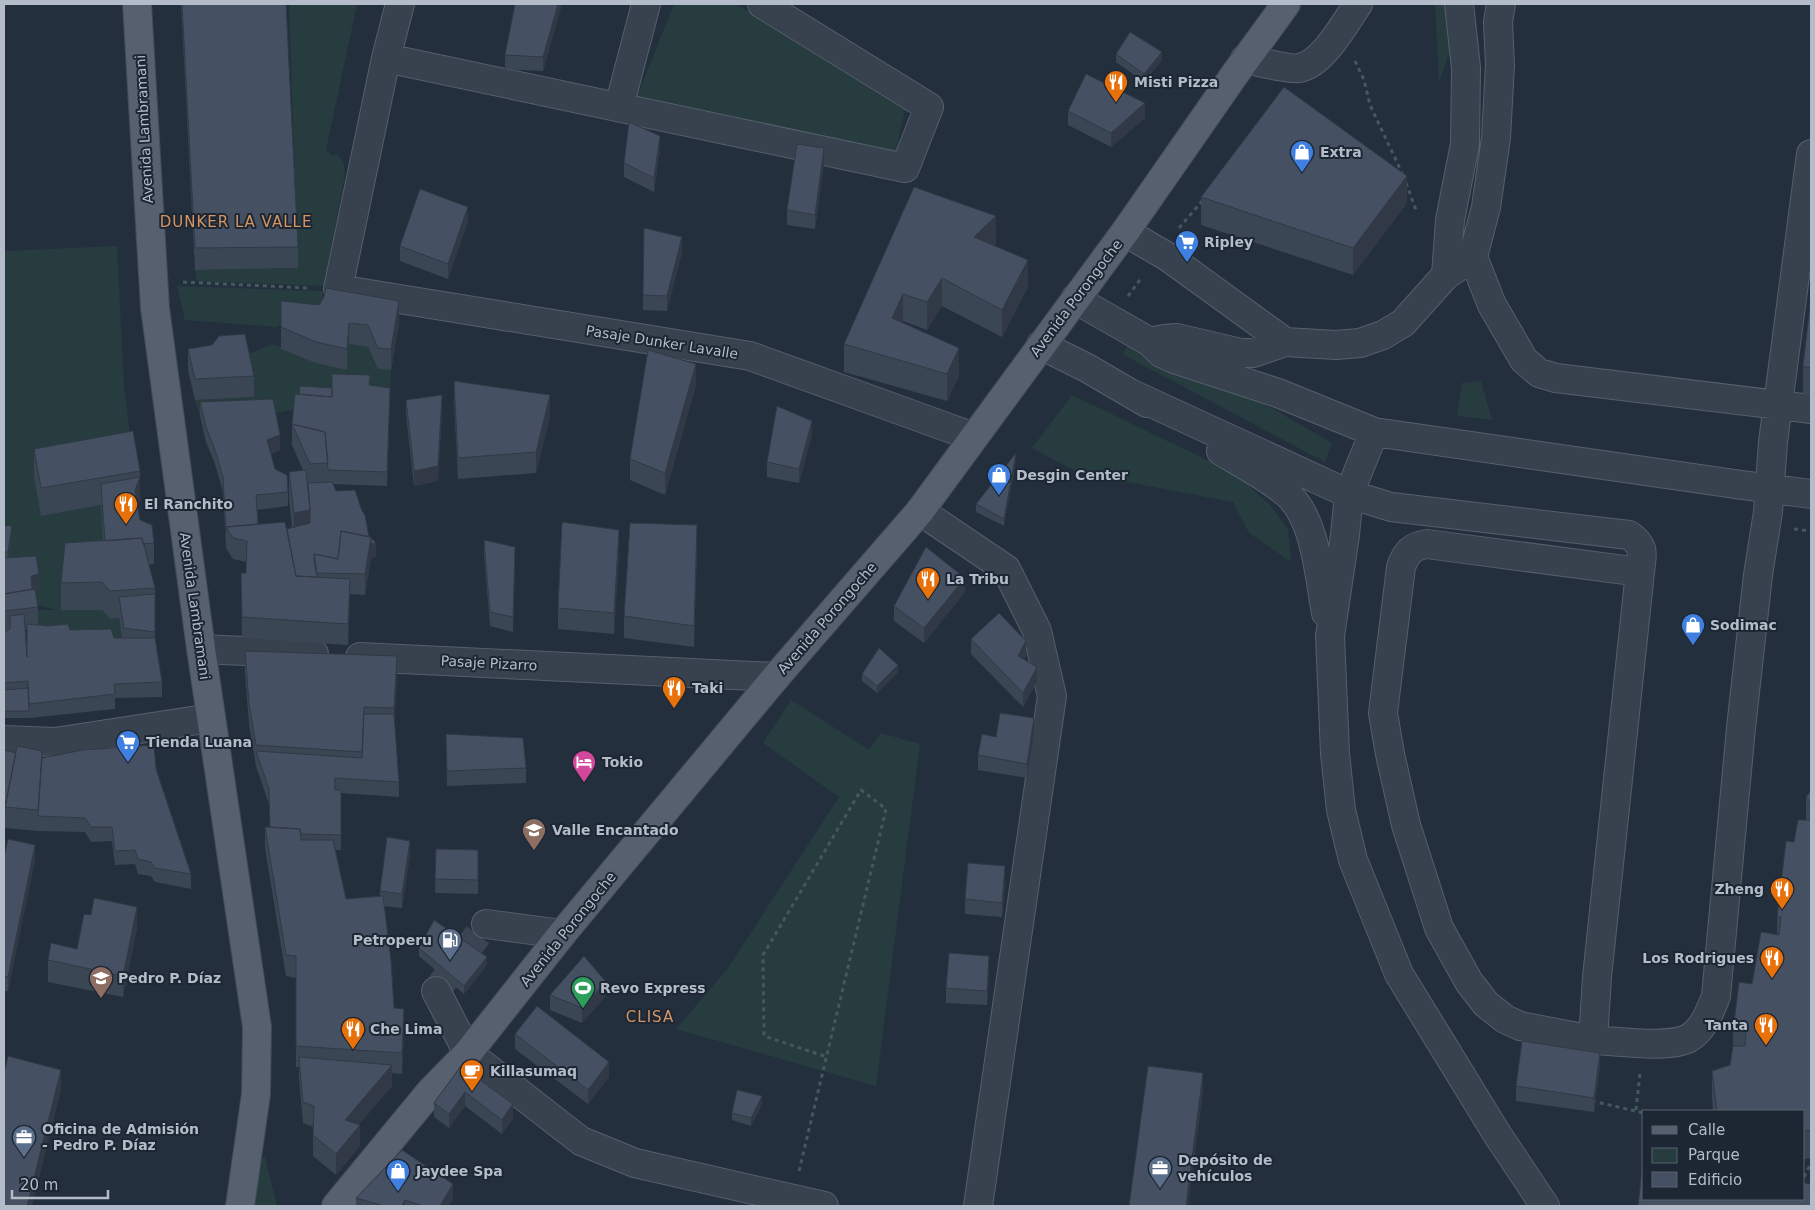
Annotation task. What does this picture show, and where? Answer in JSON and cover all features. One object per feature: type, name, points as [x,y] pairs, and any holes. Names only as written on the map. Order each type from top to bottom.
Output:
[{"type":"main road","name":"Avenida Lambramani","points":[[137,4],[152,281],[201,649],[257,1027],[256,1094],[240,1206]]},
{"type":"main road","name":"Avenida Porongoche","points":[[336,1206],[430,1092],[468,1053],[562,934],[776,677],[920,511],[1125,232],[1245,59],[1286,4]]},
{"type":"street","points":[[338,289],[386,58],[400,4]]},
{"type":"street","points":[[618,107],[646,4]]},
{"type":"street","points":[[386,58],[905,168],[930,107],[762,4]]},
{"type":"street","points":[[1245,59],[1298,68],[1313,62],[1326,50],[1358,4]]},
{"type":"street","points":[[1446,275],[1450,220],[1465,144],[1466,68],[1459,4]]},
{"type":"street","points":[[1501,4],[1498,22],[1500,65],[1496,138],[1486,207],[1473,257],[1492,305],[1524,360],[1539,373],[1556,378],[1811,409]]},
{"type":"street","points":[[1640,572],[1427,544],[1417,545],[1409,550],[1401,567],[1382,713],[1406,825],[1439,928],[1469,982],[1486,1004],[1505,1019],[1520,1026],[1593,1040],[1665,1044],[1679,1042],[1691,1037],[1707,1019],[1716,996],[1741,728],[1770,488],[1777,406],[1811,154]]},
{"type":"street","points":[[1125,232],[1168,258],[1285,342]]},
{"type":"street","points":[[1150,342],[1164,338],[1177,338],[1241,353],[1253,353],[1285,342],[1336,345],[1360,342],[1383,335],[1403,322],[1446,275],[1473,257]]},
{"type":"street","name":"Pasaje Dunker Lavalle","points":[[338,289],[750,356],[974,437]]},
{"type":"street","points":[[1075,299],[1150,342],[1161,353],[1174,360],[1278,394],[1374,432],[1811,494]]},
{"type":"street","points":[[1041,345],[1132,394],[1349,494],[1390,507],[1629,535],[1639,543],[1642,549],[1640,572],[1597,977],[1593,1040]]},
{"type":"street","points":[[1132,394],[1286,493],[1306,520],[1312,536],[1330,636],[1335,753],[1341,810],[1353,860],[1399,974],[1470,1074],[1497,1134],[1545,1206]]},
{"type":"street","points":[[1330,636],[1349,494],[1374,432]]},
{"type":"street","points":[[920,511],[1006,569],[1037,630],[1052,696],[978,1206]]},
{"type":"street","name":"Pasaje Pizarro","points":[[201,649],[776,677]]},
{"type":"street","points":[[4,740],[55,742],[211,718]]},
{"type":"street","points":[[486,924],[562,934]]},
{"type":"street","points":[[436,991],[468,1053],[581,1141],[635,1163],[824,1206]]},
{"type":"path","points":[[1355,60],[1364,80],[1370,105],[1400,168],[1416,210]]},
{"type":"path","points":[[152,281],[338,289]]},
{"type":"path","points":[[793,1198],[827,1057],[886,809],[861,790],[763,955],[764,1036],[827,1057]]},
{"type":"path","points":[[1586,1100],[1642,1112]]},
{"type":"path","points":[[1805,1175],[1811,1163]]},
{"type":"green space","points":[[289,4],[357,4],[326,150],[332,156],[336,154],[341,158],[345,174],[324,286],[197,281],[195,270],[298,268]]},
{"type":"green space","points":[[674,4],[736,4],[907,101],[894,160],[634,104]]},
{"type":"green space","points":[[1435,4],[1466,4],[1439,82]]},
{"type":"green space","points":[[117,246],[124,386],[133,459],[41,516],[101,505],[105,568],[61,610],[102,610],[110,619],[119,619],[124,650],[40,640],[35,610],[58,610],[32,604],[31,592],[39,589],[8,573],[4,547],[4,251]]},
{"type":"green space","points":[[177,286],[322,291],[326,309],[281,322],[277,327],[185,320]]},
{"type":"green space","points":[[1139,331],[1332,443],[1325,462],[1122,354]]},
{"type":"green space","points":[[272,344],[347,370],[349,344],[368,347],[378,369],[391,370],[390,402],[332,395],[295,409],[273,414],[200,416],[195,400],[253,397],[245,356]]},
{"type":"green space","points":[[1481,381],[1492,420],[1457,416],[1462,383]]},
{"type":"green space","points":[[1072,395],[1236,474],[1271,506],[1288,530],[1291,562],[1249,533],[1233,502],[1079,473],[1032,448]]},
{"type":"green space","points":[[791,700],[869,750],[881,733],[920,744],[876,1086],[676,1029],[728,968],[839,797],[763,743]]},
{"type":"green space","points":[[265,1157],[277,1206],[249,1206],[256,1161]]},
{"type":"building","points":[[182,4],[286,4],[298,247],[195,248]]},
{"type":"building","points":[[515,4],[558,4],[543,57],[505,55]]},
{"type":"building","points":[[1130,32],[1162,52],[1144,74],[1116,54]]},
{"type":"building","points":[[1086,74],[1145,103],[1111,133],[1068,111]]},
{"type":"building","name":"Extra","points":[[1284,87],[1407,176],[1353,248],[1201,197]]},
{"type":"building","points":[[629,122],[660,136],[654,178],[624,163]]},
{"type":"building","points":[[797,144],[824,148],[815,215],[787,210]]},
{"type":"building","points":[[914,187],[996,216],[974,237],[1028,260],[1002,310],[942,278],[927,302],[903,294],[892,318],[959,348],[947,374],[844,344]]},
{"type":"building","points":[[420,189],[468,207],[448,264],[400,246]]},
{"type":"building","points":[[644,228],[682,237],[667,296],[643,295]]},
{"type":"building","points":[[326,288],[399,301],[391,349],[378,348],[368,325],[349,323],[347,349],[316,342],[281,327],[281,301],[319,305],[324,297]]},
{"type":"building","points":[[1811,297],[1811,368],[1803,366]]},
{"type":"building","points":[[245,334],[254,376],[195,379],[188,349],[212,345],[219,336]]},
{"type":"building","points":[[648,350],[696,364],[665,473],[630,459]]},
{"type":"building","points":[[332,374],[370,375],[369,385],[390,388],[387,472],[328,470],[325,432],[292,424],[295,394],[332,397]]},
{"type":"building","points":[[454,381],[550,395],[536,452],[458,458]]},
{"type":"building","points":[[300,386],[332,388],[332,397],[299,394]]},
{"type":"building","points":[[442,395],[438,466],[414,471],[406,400]]},
{"type":"building","points":[[273,399],[280,435],[267,440],[275,469],[287,475],[288,492],[256,495],[258,524],[226,527],[226,533],[223,477],[206,427],[200,402]]},
{"type":"building","points":[[777,406],[812,421],[799,469],[767,462]]},
{"type":"building","points":[[292,424],[325,432],[328,463],[310,464]]},
{"type":"building","points":[[133,431],[140,471],[41,488],[34,449]]},
{"type":"building","points":[[1016,453],[1004,519],[976,504]]},
{"type":"building","points":[[306,470],[310,510],[294,513],[289,472]]},
{"type":"building","points":[[140,477],[135,490],[140,520],[152,525],[154,543],[143,544],[142,538],[105,541],[101,484]]},
{"type":"building","points":[[332,482],[336,491],[355,490],[365,515],[369,537],[341,531],[338,559],[314,554],[317,577],[296,576],[287,529],[310,523],[308,483]]},
{"type":"building","points":[[285,522],[296,576],[350,579],[348,624],[242,617],[241,573],[246,573],[247,541],[233,538],[226,527]]},
{"type":"building","points":[[562,522],[619,530],[614,613],[558,608]]},
{"type":"building","points":[[630,523],[697,525],[694,626],[624,616]]},
{"type":"building","points":[[12,525],[8,552],[4,552],[4,526]]},
{"type":"building","points":[[341,531],[371,537],[365,574],[317,573],[314,554],[338,559]]},
{"type":"building","points":[[142,538],[155,588],[110,591],[102,582],[61,583],[65,543]]},
{"type":"building","points":[[484,540],[515,547],[513,617],[490,612]]},
{"type":"building","points":[[926,547],[965,578],[924,628],[894,606]]},
{"type":"building","points":[[36,556],[39,574],[31,576],[32,589],[4,594],[4,558]]},
{"type":"building","points":[[35,589],[38,607],[4,611],[4,594]]},
{"type":"building","points":[[155,594],[155,632],[124,628],[119,597]]},
{"type":"building","points":[[999,613],[1026,641],[1018,656],[1037,667],[1023,693],[971,639]]},
{"type":"building","points":[[24,614],[27,657],[27,624],[48,626],[68,624],[70,630],[111,629],[114,638],[155,638],[162,682],[114,684],[115,694],[29,704],[28,681],[4,683],[4,632],[10,629],[10,616]]},
{"type":"building","points":[[879,648],[898,665],[877,686],[862,674]]},
{"type":"building","points":[[245,651],[397,656],[394,708],[364,707],[362,752],[256,745],[249,703]]},
{"type":"building","points":[[28,688],[29,711],[4,711],[4,690]]},
{"type":"building","points":[[1000,713],[1034,718],[1027,764],[978,755],[982,734],[996,737]]},
{"type":"building","points":[[364,714],[394,714],[399,782],[335,778],[335,790],[341,790],[341,835],[301,834],[300,829],[270,827],[269,789],[256,751],[362,758]]},
{"type":"building","points":[[446,734],[523,738],[526,768],[447,771]]},
{"type":"building","points":[[154,745],[156,769],[191,874],[155,868],[151,862],[138,859],[135,850],[115,851],[112,827],[91,827],[85,818],[38,816],[42,758],[83,750]]},
{"type":"building","points":[[17,746],[42,751],[38,810],[5,807]]},
{"type":"building","points":[[4,750],[16,753],[4,819]]},
{"type":"building","points":[[1811,791],[1811,802],[1806,797]]},
{"type":"building","points":[[1811,816],[1811,1130],[1805,1131],[1805,1110],[1717,1110],[1712,1071],[1730,1065],[1733,1046],[1745,1046],[1746,1031],[1733,1031],[1739,982],[1752,984],[1761,932],[1779,935],[1781,917],[1777,917],[1786,841],[1794,842],[1798,820],[1810,820]]},
{"type":"building","points":[[265,827],[300,829],[301,840],[333,840],[346,899],[383,896],[391,960],[394,1008],[404,1009],[402,1053],[296,1046],[296,956],[286,955]]},
{"type":"building","points":[[387,837],[410,841],[402,894],[380,891]]},
{"type":"building","points":[[8,839],[35,845],[8,977],[4,976],[4,858]]},
{"type":"building","points":[[436,849],[478,850],[478,880],[435,879]]},
{"type":"building","points":[[968,863],[1005,866],[1002,903],[965,899]]},
{"type":"building","points":[[94,898],[137,907],[123,976],[48,960],[51,943],[77,949],[84,914],[91,915]]},
{"type":"building","points":[[434,920],[487,957],[464,986],[419,948]]},
{"type":"building","points":[[949,953],[989,956],[987,991],[946,988]]},
{"type":"building","points":[[584,956],[606,982],[582,1008],[550,995]]},
{"type":"building","points":[[537,1006],[609,1062],[588,1090],[515,1034]]},
{"type":"building","points":[[1522,1041],[1600,1053],[1594,1098],[1516,1086]]},
{"type":"building","points":[[8,1056],[61,1070],[27,1206],[4,1206],[4,1074]]},
{"type":"building","points":[[299,1057],[392,1065],[345,1120],[360,1125],[336,1154],[313,1135],[314,1106],[303,1102]]},
{"type":"building","points":[[461,1066],[513,1104],[502,1120],[465,1092],[449,1114],[434,1103]]},
{"type":"building","points":[[1148,1066],[1203,1073],[1186,1206],[1129,1206]]},
{"type":"building","points":[[737,1090],[762,1096],[751,1118],[732,1113]]},
{"type":"building","points":[[402,1150],[453,1184],[440,1206],[423,1206],[405,1200],[402,1206],[384,1206],[356,1198]]},
{"type":"building","points":[[1642,1170],[1642,1200],[1805,1200],[1805,1183],[1811,1184],[1811,1206],[1638,1206]]},
{"type":"tunnel","points":[[436,991],[486,924]]},
{"type":"place","name":"Misti Pizza","points":[[1116,103]]},
{"type":"place","name":"Extra","points":[[1302,173]]},
{"type":"place","name":"Ripley","points":[[1187,263]]},
{"type":"place","name":"Desgin Center","points":[[999,496]]},
{"type":"place","name":"El Ranchito","points":[[126,525]]},
{"type":"place","name":"La Tribu","points":[[928,600]]},
{"type":"place","name":"Sodimac","points":[[1693,646]]},
{"type":"place","name":"Taki","points":[[674,709]]},
{"type":"place","name":"Tienda Luana","points":[[128,763]]},
{"type":"place","name":"Tokio","points":[[584,783]]},
{"type":"place","name":"Valle Encantado","points":[[534,851]]},
{"type":"place","name":"Zheng","points":[[1782,910]]},
{"type":"place","name":"Petroperu","points":[[450,961]]},
{"type":"place","name":"Los Rodrigues","points":[[1772,979]]},
{"type":"place","name":"Pedro P. Díaz","points":[[101,999]]},
{"type":"place","name":"Revo Express","points":[[583,1009]]},
{"type":"place","name":"Tanta","points":[[1766,1046]]},
{"type":"place","name":"Che Lima","points":[[353,1050]]},
{"type":"place","name":"Killasumaq","points":[[472,1092]]},
{"type":"place","name":"Oficina de Admisión - Pedro P. Díaz","points":[[24,1158]]},
{"type":"place","name":"Depósito de vehículos","points":[[1160,1189]]},
{"type":"place","name":"Jaydee Spa","points":[[398,1192]]},
{"type":"district","name":"DUNKER LA VALLE","points":[[236,222]]},
{"type":"district","name":"CLISA","points":[[650,1017]]}]
